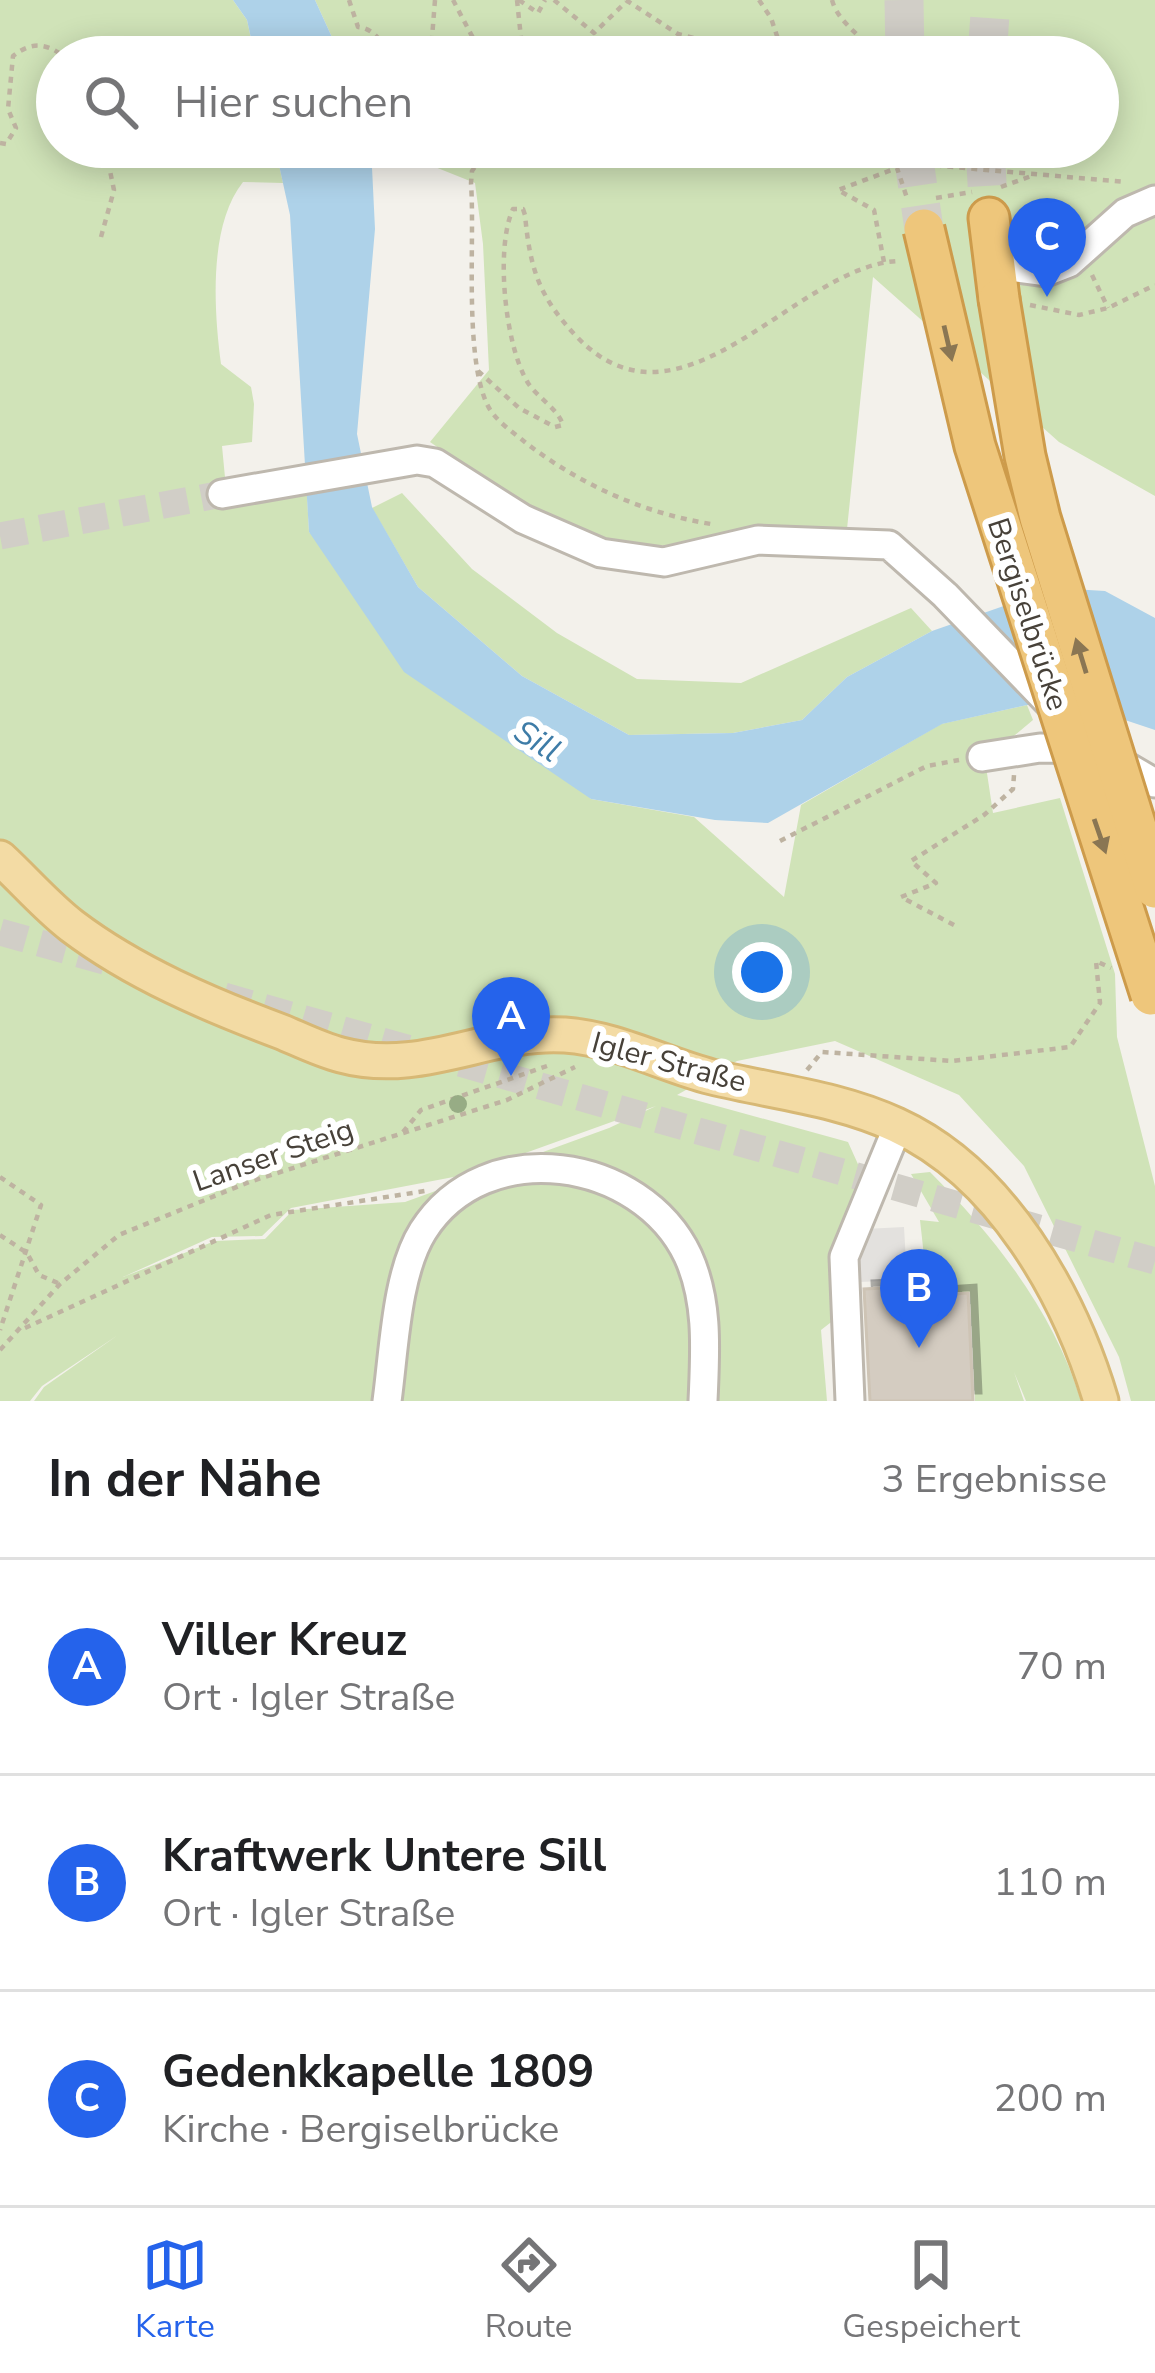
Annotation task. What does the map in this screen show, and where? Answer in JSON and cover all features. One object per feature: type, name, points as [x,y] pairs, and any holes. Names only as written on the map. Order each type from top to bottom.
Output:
[{"type":"highway","name":"Bergiselbrücke","points":[[989,218],[1025,456],[1040,518],[1155,888]]},
{"type":"highway","name":"Bergiselbrücke","points":[[923,229],[975,446],[1153,1001]]},
{"type":"main road","name":"Igler Straße","points":[[0,857],[70,924],[114,955],[247,1019],[341,1055],[385,1062],[419,1060],[561,1035],[615,1043],[709,1076],[788,1092],[898,1126],[946,1153],[1018,1231],[1073,1328],[1101,1401]]},
{"type":"lane","points":[[997,282],[1069,263],[1146,190]]},
{"type":"lane","points":[[222,494],[417,460],[435,463],[524,519],[601,553],[664,562],[758,540],[889,545],[1097,749],[1155,783]]},
{"type":"lane","points":[[982,757],[1040,748],[1097,749]]},
{"type":"lane","points":[[850,1401],[844,1257],[898,1126]]},
{"type":"lane","points":[[387,1401],[401,1301],[422,1233],[444,1205],[473,1184],[512,1171],[550,1167],[590,1175],[632,1192],[664,1219],[688,1256],[701,1298],[706,1345],[703,1401]]},
{"type":"path","points":[[349,0],[358,27],[375,36]]},
{"type":"path","points":[[432,36],[435,0]]},
{"type":"path","points":[[453,0],[472,36]]},
{"type":"path","points":[[518,0],[538,13],[545,0]]},
{"type":"path","points":[[518,0],[521,36]]},
{"type":"path","points":[[554,0],[594,33],[627,1],[685,36]]},
{"type":"path","points":[[759,0],[777,36]]},
{"type":"path","points":[[832,0],[836,14],[863,36]]},
{"type":"path","points":[[0,143],[6,144],[16,128],[8,109],[13,56],[27,45],[36,45]]},
{"type":"path","points":[[101,237],[114,190],[109,168]]},
{"type":"path","points":[[477,168],[471,183],[478,371],[488,407],[545,458],[634,506],[713,524]]},
{"type":"path","points":[[962,168],[1120,183],[1146,190]]},
{"type":"path","points":[[478,371],[519,408],[555,427],[563,425],[528,382],[516,354],[502,263],[514,209],[523,209],[525,215],[530,262],[540,289],[566,326],[601,356],[652,371],[692,366],[841,279],[884,262]]},
{"type":"path","points":[[780,842],[927,766],[982,757]]},
{"type":"path","points":[[955,925],[901,897],[936,883],[911,861],[984,815],[1013,789]]},
{"type":"path","points":[[788,1092],[822,1052],[952,1061],[1070,1047],[1100,1003],[1096,962],[1115,970]]},
{"type":"path","name":"Lanser Steig","points":[[0,1350],[60,1284],[119,1235],[249,1182],[401,1134],[507,1100],[576,1066],[554,1064],[421,1110],[401,1134]]},
{"type":"path","points":[[0,1177],[41,1205],[0,1330]]},
{"type":"path","points":[[20,1330],[271,1215],[473,1184]]},
{"type":"path","points":[[0,1235],[27,1253],[39,1275],[60,1284]]},
{"type":"green space","points":[[0,0],[233,0],[247,20],[250,36],[36,36],[36,168],[280,168],[283,183],[243,182],[232,200],[219,245],[216,295],[221,364],[251,387],[254,404],[252,442],[222,446],[228,509],[307,495],[309,532],[591,799],[694,817],[784,897],[801,805],[941,724],[1027,705],[1033,720],[985,760],[993,813],[1060,798],[1115,974],[1117,1037],[1155,1186],[1155,1401],[1131,1401],[1119,1357],[1024,1166],[959,1095],[835,1041],[737,1061],[677,1095],[848,1142],[866,1182],[839,1316],[821,1330],[827,1401],[34,1401],[44,1387],[118,1335],[42,1386],[30,1401],[0,1401]],"holes":[[[656,1106],[609,1128],[405,1202],[293,1210],[265,1239],[215,1241],[123,1277],[212,1237],[262,1236],[291,1208],[464,1175]]]},
{"type":"green space","points":[[315,0],[1155,0],[1155,496],[1059,442],[873,277],[847,529],[685,546],[620,541],[546,517],[430,442],[489,370],[475,183],[438,168],[1119,168],[1119,36],[331,36]]},
{"type":"green space","points":[[402,493],[472,569],[557,633],[637,679],[741,683],[911,608],[932,631],[847,677],[802,720],[733,733],[629,735],[522,676],[418,587],[372,508]]},
{"type":"green space","points":[[930,1172],[1020,1278],[1055,1337],[1081,1401],[1026,1401],[1014,1372],[1024,1401],[975,1401],[970,1292],[928,1292],[920,1220],[939,1222],[911,1174]]},
{"type":"shaded area","points":[[904,1227],[907,1280],[859,1282],[865,1229]]},
{"type":"water","points":[[233,0],[315,0],[331,36],[250,36],[247,20]]},
{"type":"water","name":"Sill","points":[[280,168],[372,168],[375,229],[357,434],[372,507],[418,587],[522,676],[629,735],[733,733],[802,720],[847,677],[932,631],[1055,588],[1105,591],[1155,618],[1155,730],[1080,705],[1027,705],[942,724],[768,823],[715,820],[591,799],[404,672],[309,532],[290,215]]},
{"type":"building","points":[[924,1286],[924,1296],[968,1293],[973,1401],[870,1401],[864,1289]]},
{"type":"tunnel","points":[[904,0],[905,36]]},
{"type":"tunnel","points":[[988,36],[991,0]]},
{"type":"tunnel","points":[[915,168],[924,229]]},
{"type":"tunnel","points":[[986,168],[989,218]]},
{"type":"tunnel","points":[[0,536],[222,494]]},
{"type":"tunnel","points":[[0,932],[118,965]]},
{"type":"tunnel","points":[[224,996],[1155,1261]]},
{"type":"place","name":"Gedenkkapelle 1809","points":[[1047,297]]},
{"type":"place","name":"Viller Kreuz","points":[[511,1076]]},
{"type":"place","name":"Kraftwerk Untere Sill","points":[[919,1348]]}]
